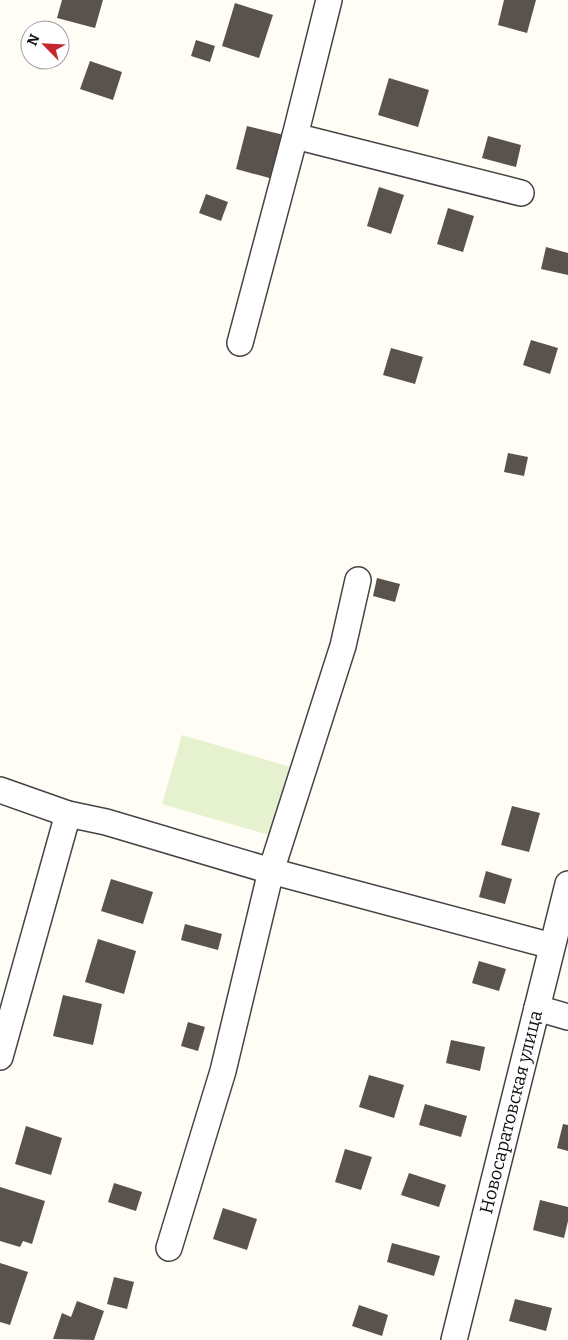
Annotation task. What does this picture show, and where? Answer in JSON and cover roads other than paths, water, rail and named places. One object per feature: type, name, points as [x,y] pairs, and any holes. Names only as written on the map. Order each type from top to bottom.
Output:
[{"type":"street","points":[[240,343],[330,0]]},
{"type":"street","points":[[295,136],[521,192]]},
{"type":"street","points":[[169,1248],[222,1071],[271,871],[343,646],[358,580]]},
{"type":"street","points":[[0,790],[68,814],[106,822],[271,871],[552,946]]},
{"type":"street","points":[[0,1057],[68,814]]},
{"type":"street","name":"Новосаратовская улица","points":[[454,1340],[568,884]]},
{"type":"street","points":[[537,1008],[568,1017]]}]
